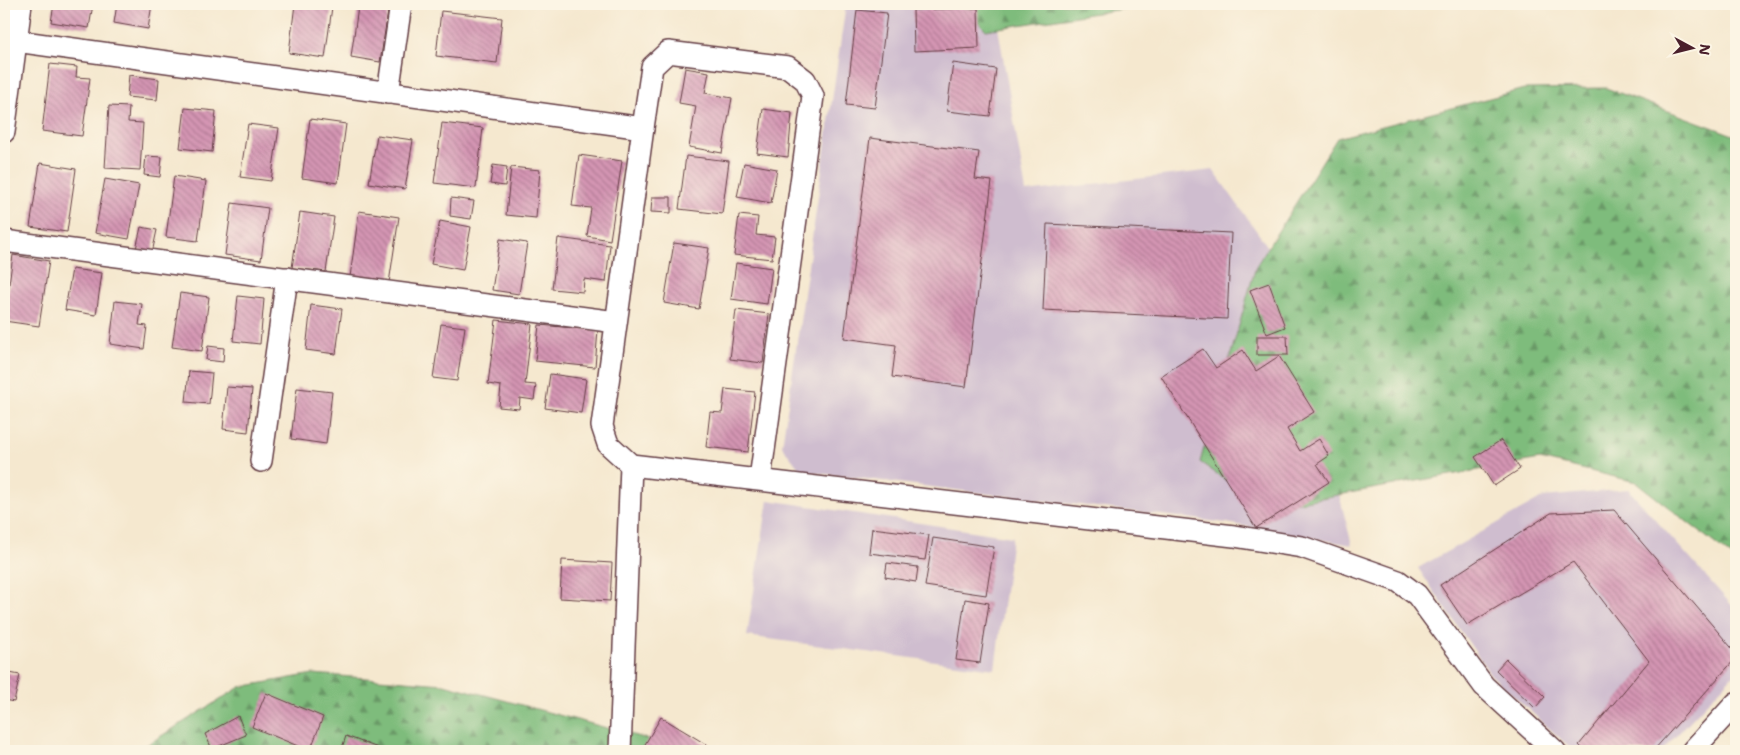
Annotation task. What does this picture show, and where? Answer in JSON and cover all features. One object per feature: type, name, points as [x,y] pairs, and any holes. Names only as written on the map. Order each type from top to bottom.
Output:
[{"type":"street","points":[[4,132],[21,4]]},
{"type":"street","points":[[388,92],[401,4]]},
{"type":"street","points":[[16,41],[643,128]]},
{"type":"street","points":[[760,479],[813,96],[805,80],[788,67],[668,52],[652,67],[602,426],[608,444],[631,464],[1234,536],[1302,547],[1398,581],[1417,595],[1484,686],[1555,751]]},
{"type":"street","points":[[4,241],[616,322]]},
{"type":"street","points":[[261,461],[287,278]]},
{"type":"street","points":[[620,751],[631,464]]},
{"type":"street","points":[[1692,751],[1736,703]]},
{"type":"shaded area","points":[[846,4],[994,4],[1026,192],[1213,170],[1280,264],[1352,545],[1227,523],[801,471],[782,446]]},
{"type":"shaded area","points":[[1628,489],[1736,610],[1736,672],[1662,751],[1574,751],[1491,675],[1418,568],[1544,497]]},
{"type":"shaded area","points":[[768,500],[1012,537],[995,669],[747,636]]},
{"type":"green space","points":[[961,4],[1155,4],[986,30]]},
{"type":"green space","points":[[1606,88],[1736,136],[1736,560],[1636,482],[1540,459],[1265,508],[1200,462],[1256,266],[1337,138],[1524,89]]},
{"type":"green space","points":[[313,674],[444,684],[692,751],[137,751],[240,687]]},
{"type":"building","points":[[54,4],[93,4],[89,28],[51,22]]},
{"type":"building","points":[[117,4],[152,4],[148,29],[114,23]]},
{"type":"building","points":[[295,4],[332,7],[325,58],[289,53]]},
{"type":"building","points":[[358,7],[388,12],[380,62],[351,57]]},
{"type":"building","points":[[978,8],[979,48],[914,51],[913,10]]},
{"type":"building","points":[[857,10],[887,13],[875,108],[846,105]]},
{"type":"building","points":[[441,11],[502,18],[497,63],[436,56]]},
{"type":"building","points":[[953,63],[996,69],[990,116],[947,111]]},
{"type":"building","points":[[50,64],[77,67],[76,77],[90,78],[82,136],[42,131]]},
{"type":"building","points":[[685,68],[709,72],[705,93],[732,98],[722,153],[689,147],[696,106],[679,103]]},
{"type":"building","points":[[129,75],[159,79],[157,100],[127,97]]},
{"type":"building","points":[[109,106],[129,107],[128,122],[143,123],[140,170],[105,168]]},
{"type":"building","points":[[185,108],[216,111],[212,152],[180,148]]},
{"type":"building","points":[[763,109],[792,113],[788,157],[757,153]]},
{"type":"building","points":[[310,119],[346,124],[338,183],[302,178]]},
{"type":"building","points":[[442,123],[483,128],[476,188],[434,183]]},
{"type":"building","points":[[248,124],[279,128],[271,181],[240,177]]},
{"type":"building","points":[[377,135],[413,140],[405,189],[369,183]]},
{"type":"building","points":[[870,138],[979,152],[975,179],[992,181],[966,387],[892,377],[896,345],[844,338]]},
{"type":"building","points":[[579,155],[622,161],[610,240],[587,236],[591,208],[572,206]]},
{"type":"building","points":[[146,156],[162,157],[160,177],[144,175]]},
{"type":"building","points":[[686,156],[729,161],[722,214],[679,209]]},
{"type":"building","points":[[40,163],[76,169],[67,232],[30,227]]},
{"type":"building","points":[[744,163],[777,169],[771,203],[737,197]]},
{"type":"building","points":[[493,165],[507,167],[505,186],[490,184]]},
{"type":"building","points":[[511,167],[540,170],[536,218],[506,215]]},
{"type":"building","points":[[174,176],[206,181],[198,241],[166,237]]},
{"type":"building","points":[[105,179],[139,185],[129,239],[95,233]]},
{"type":"building","points":[[652,197],[671,197],[671,213],[651,212]]},
{"type":"building","points":[[451,198],[474,201],[471,219],[450,216]]},
{"type":"building","points":[[232,203],[268,208],[261,260],[225,255]]},
{"type":"building","points":[[359,211],[399,217],[389,283],[350,277]]},
{"type":"building","points":[[300,212],[334,217],[326,272],[292,268]]},
{"type":"building","points":[[739,215],[758,217],[756,235],[775,237],[772,259],[734,255]]},
{"type":"building","points":[[440,221],[471,227],[463,270],[431,264]]},
{"type":"building","points":[[1047,224],[1231,233],[1227,319],[1043,310]]},
{"type":"building","points":[[141,227],[157,230],[152,253],[136,249]]},
{"type":"building","points":[[558,238],[610,245],[606,282],[584,279],[583,292],[552,289]]},
{"type":"building","points":[[500,239],[527,243],[519,294],[492,290]]},
{"type":"building","points":[[674,243],[709,248],[699,309],[664,303]]},
{"type":"building","points":[[13,255],[49,261],[39,326],[4,321]]},
{"type":"building","points":[[736,263],[772,268],[767,304],[731,299]]},
{"type":"building","points":[[72,269],[102,273],[96,315],[65,310]]},
{"type":"building","points":[[1269,283],[1285,327],[1267,334],[1250,290]]},
{"type":"building","points":[[180,293],[209,297],[202,351],[172,347]]},
{"type":"building","points":[[238,296],[264,299],[260,344],[233,341]]},
{"type":"building","points":[[115,301],[142,304],[139,325],[147,326],[144,349],[110,344]]},
{"type":"building","points":[[311,305],[342,309],[336,354],[306,350]]},
{"type":"building","points":[[736,310],[769,314],[763,363],[730,359]]},
{"type":"building","points":[[496,320],[532,324],[525,384],[536,385],[534,400],[520,398],[519,409],[499,407],[501,386],[488,384]]},
{"type":"building","points":[[441,324],[465,327],[457,381],[433,378]]},
{"type":"building","points":[[539,325],[598,330],[595,367],[535,361]]},
{"type":"building","points":[[1257,336],[1287,336],[1288,355],[1257,355]]},
{"type":"building","points":[[208,346],[224,348],[223,362],[206,360]]},
{"type":"building","points":[[1203,349],[1216,368],[1243,350],[1256,371],[1279,356],[1314,412],[1287,429],[1300,451],[1319,439],[1329,456],[1317,464],[1329,482],[1256,528],[1161,376]]},
{"type":"building","points":[[189,371],[212,373],[209,404],[186,402]]},
{"type":"building","points":[[550,374],[586,379],[581,413],[545,408]]},
{"type":"building","points":[[227,387],[252,389],[248,432],[223,429]]},
{"type":"building","points":[[297,388],[332,392],[326,444],[291,439]]},
{"type":"building","points":[[725,389],[755,392],[748,452],[706,447],[710,412],[722,413]]},
{"type":"building","points":[[1501,440],[1520,469],[1494,486],[1475,457]]},
{"type":"building","points":[[1614,510],[1736,653],[1736,658],[1653,751],[1585,751],[1579,745],[1649,661],[1573,562],[1467,625],[1440,585],[1551,513]]},
{"type":"building","points":[[872,528],[929,535],[925,560],[869,553]]},
{"type":"building","points":[[933,538],[994,547],[986,595],[925,586]]},
{"type":"building","points":[[562,560],[612,563],[610,601],[560,598]]},
{"type":"building","points":[[887,563],[918,567],[916,582],[885,577]]},
{"type":"building","points":[[965,599],[989,603],[980,663],[956,660]]},
{"type":"building","points":[[1506,659],[1545,697],[1535,708],[1496,670]]},
{"type":"building","points":[[4,672],[20,675],[14,702],[4,700]]},
{"type":"building","points":[[266,693],[323,717],[310,751],[252,727]]},
{"type":"building","points":[[238,716],[246,735],[212,749],[205,734]]},
{"type":"building","points":[[661,717],[717,751],[641,751]]},
{"type":"building","points":[[346,736],[386,751],[341,751]]}]
